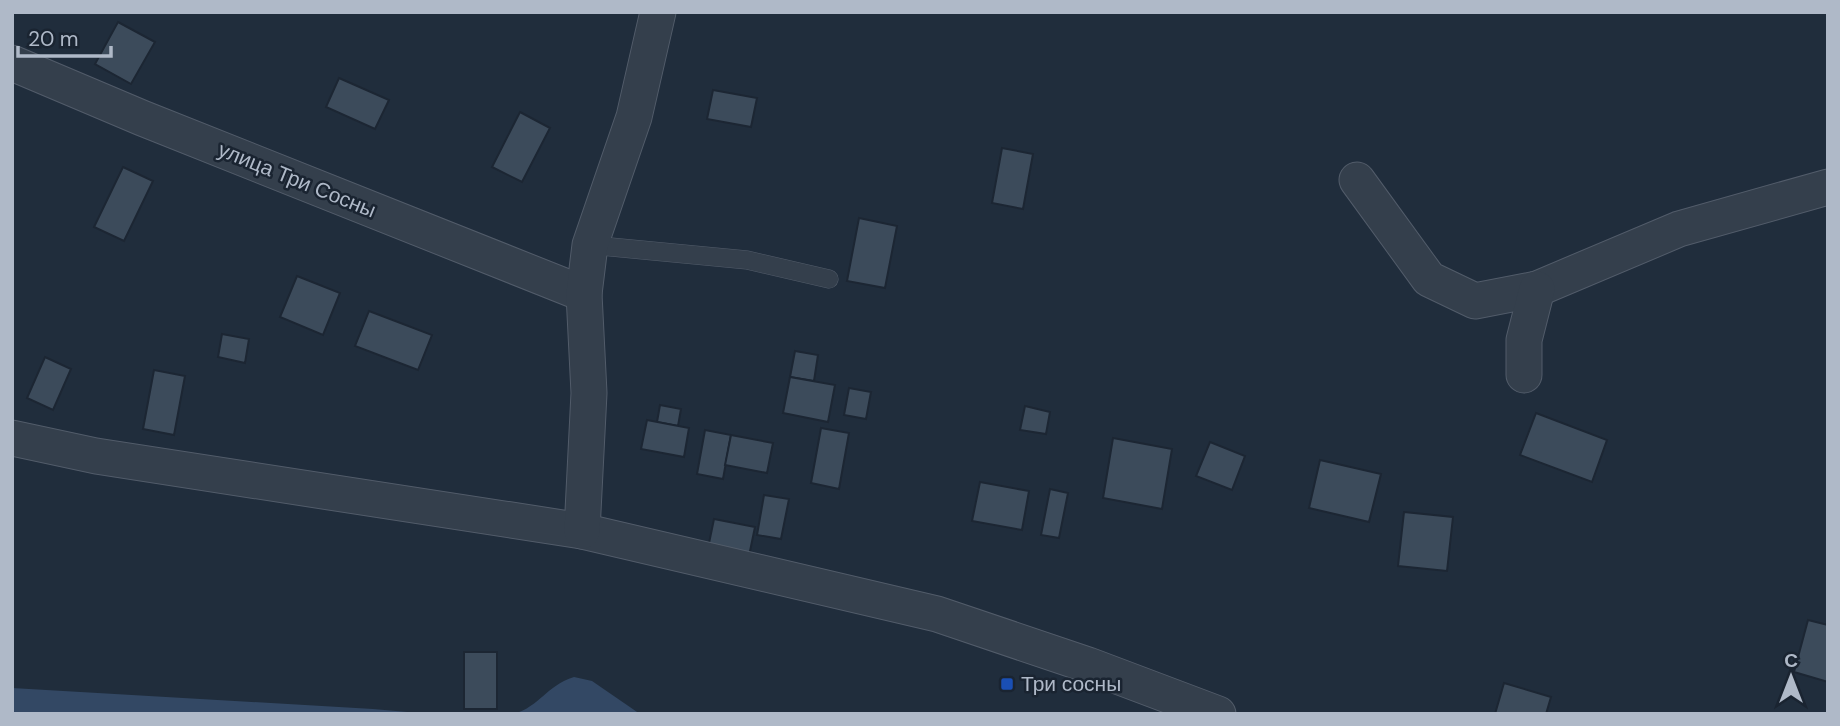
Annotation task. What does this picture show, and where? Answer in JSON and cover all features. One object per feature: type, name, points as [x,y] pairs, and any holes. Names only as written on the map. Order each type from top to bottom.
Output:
[{"type":"street","points":[[582,531],[589,393],[584,294],[590,245],[634,117],[658,12]]},
{"type":"street","name":"улица Три Сосны","points":[[12,63],[142,118],[584,294]]},
{"type":"street","points":[[1357,180],[1429,279],[1475,301],[1537,289],[1679,229],[1828,187]]},
{"type":"street","points":[[1524,375],[1524,341],[1537,289]]},
{"type":"street","points":[[12,438],[96,456],[582,531],[937,614],[1088,665],[1218,714]]},
{"type":"lane","points":[[590,245],[747,260],[829,279]]},
{"type":"water","points":[[574,677],[592,681],[640,714],[514,714],[530,706],[556,685]]},
{"type":"water","points":[[12,688],[373,709],[430,714],[12,714]]},
{"type":"building","points":[[118,22],[155,42],[131,84],[95,64]]},
{"type":"building","points":[[339,78],[389,100],[375,129],[326,107]]},
{"type":"building","points":[[713,90],[757,98],[751,127],[707,119]]},
{"type":"building","points":[[520,112],[550,128],[522,182],[492,167]]},
{"type":"building","points":[[1002,148],[1033,154],[1023,209],[992,203]]},
{"type":"building","points":[[123,167],[153,181],[124,241],[94,227]]},
{"type":"building","points":[[859,218],[897,226],[885,288],[847,281]]},
{"type":"building","points":[[297,276],[340,293],[323,335],[280,317]]},
{"type":"building","points":[[369,311],[432,335],[418,370],[355,346]]},
{"type":"building","points":[[222,334],[249,339],[245,363],[218,357]]},
{"type":"building","points":[[795,351],[818,355],[814,381],[790,377]]},
{"type":"building","points":[[45,357],[71,369],[53,410],[27,398]]},
{"type":"building","points":[[154,370],[185,376],[174,435],[143,429]]},
{"type":"building","points":[[790,377],[835,385],[828,422],[783,413]]},
{"type":"building","points":[[849,388],[871,392],[866,419],[844,415]]},
{"type":"building","points":[[660,405],[681,409],[678,426],[657,422]]},
{"type":"building","points":[[1025,406],[1050,412],[1046,434],[1020,430]]},
{"type":"building","points":[[1536,413],[1607,440],[1592,482],[1520,455]]},
{"type":"building","points":[[647,420],[689,428],[684,457],[641,449]]},
{"type":"building","points":[[821,428],[849,433],[839,489],[811,483]]},
{"type":"building","points":[[705,430],[731,435],[723,479],[697,474]]},
{"type":"building","points":[[731,435],[773,443],[767,473],[725,465]]},
{"type":"building","points":[[1113,438],[1172,449],[1162,509],[1103,498]]},
{"type":"building","points":[[1210,442],[1245,456],[1232,490],[1196,476]]},
{"type":"building","points":[[1320,460],[1381,474],[1369,522],[1309,508]]},
{"type":"building","points":[[980,482],[1029,491],[1022,530],[972,521]]},
{"type":"building","points":[[1050,489],[1068,493],[1059,538],[1041,535]]},
{"type":"building","points":[[764,495],[789,499],[781,539],[757,535]]},
{"type":"building","points":[[1404,512],[1453,517],[1447,571],[1398,566]]},
{"type":"building","points":[[714,519],[755,527],[749,556],[708,548]]},
{"type":"building","points":[[1808,620],[1828,625],[1828,682],[1794,672]]},
{"type":"building","points":[[464,652],[497,652],[497,709],[464,709]]},
{"type":"building","points":[[1504,683],[1551,697],[1546,714],[1495,714]]},
{"type":"place","name":"Три сосны","points":[[1007,684]]}]
